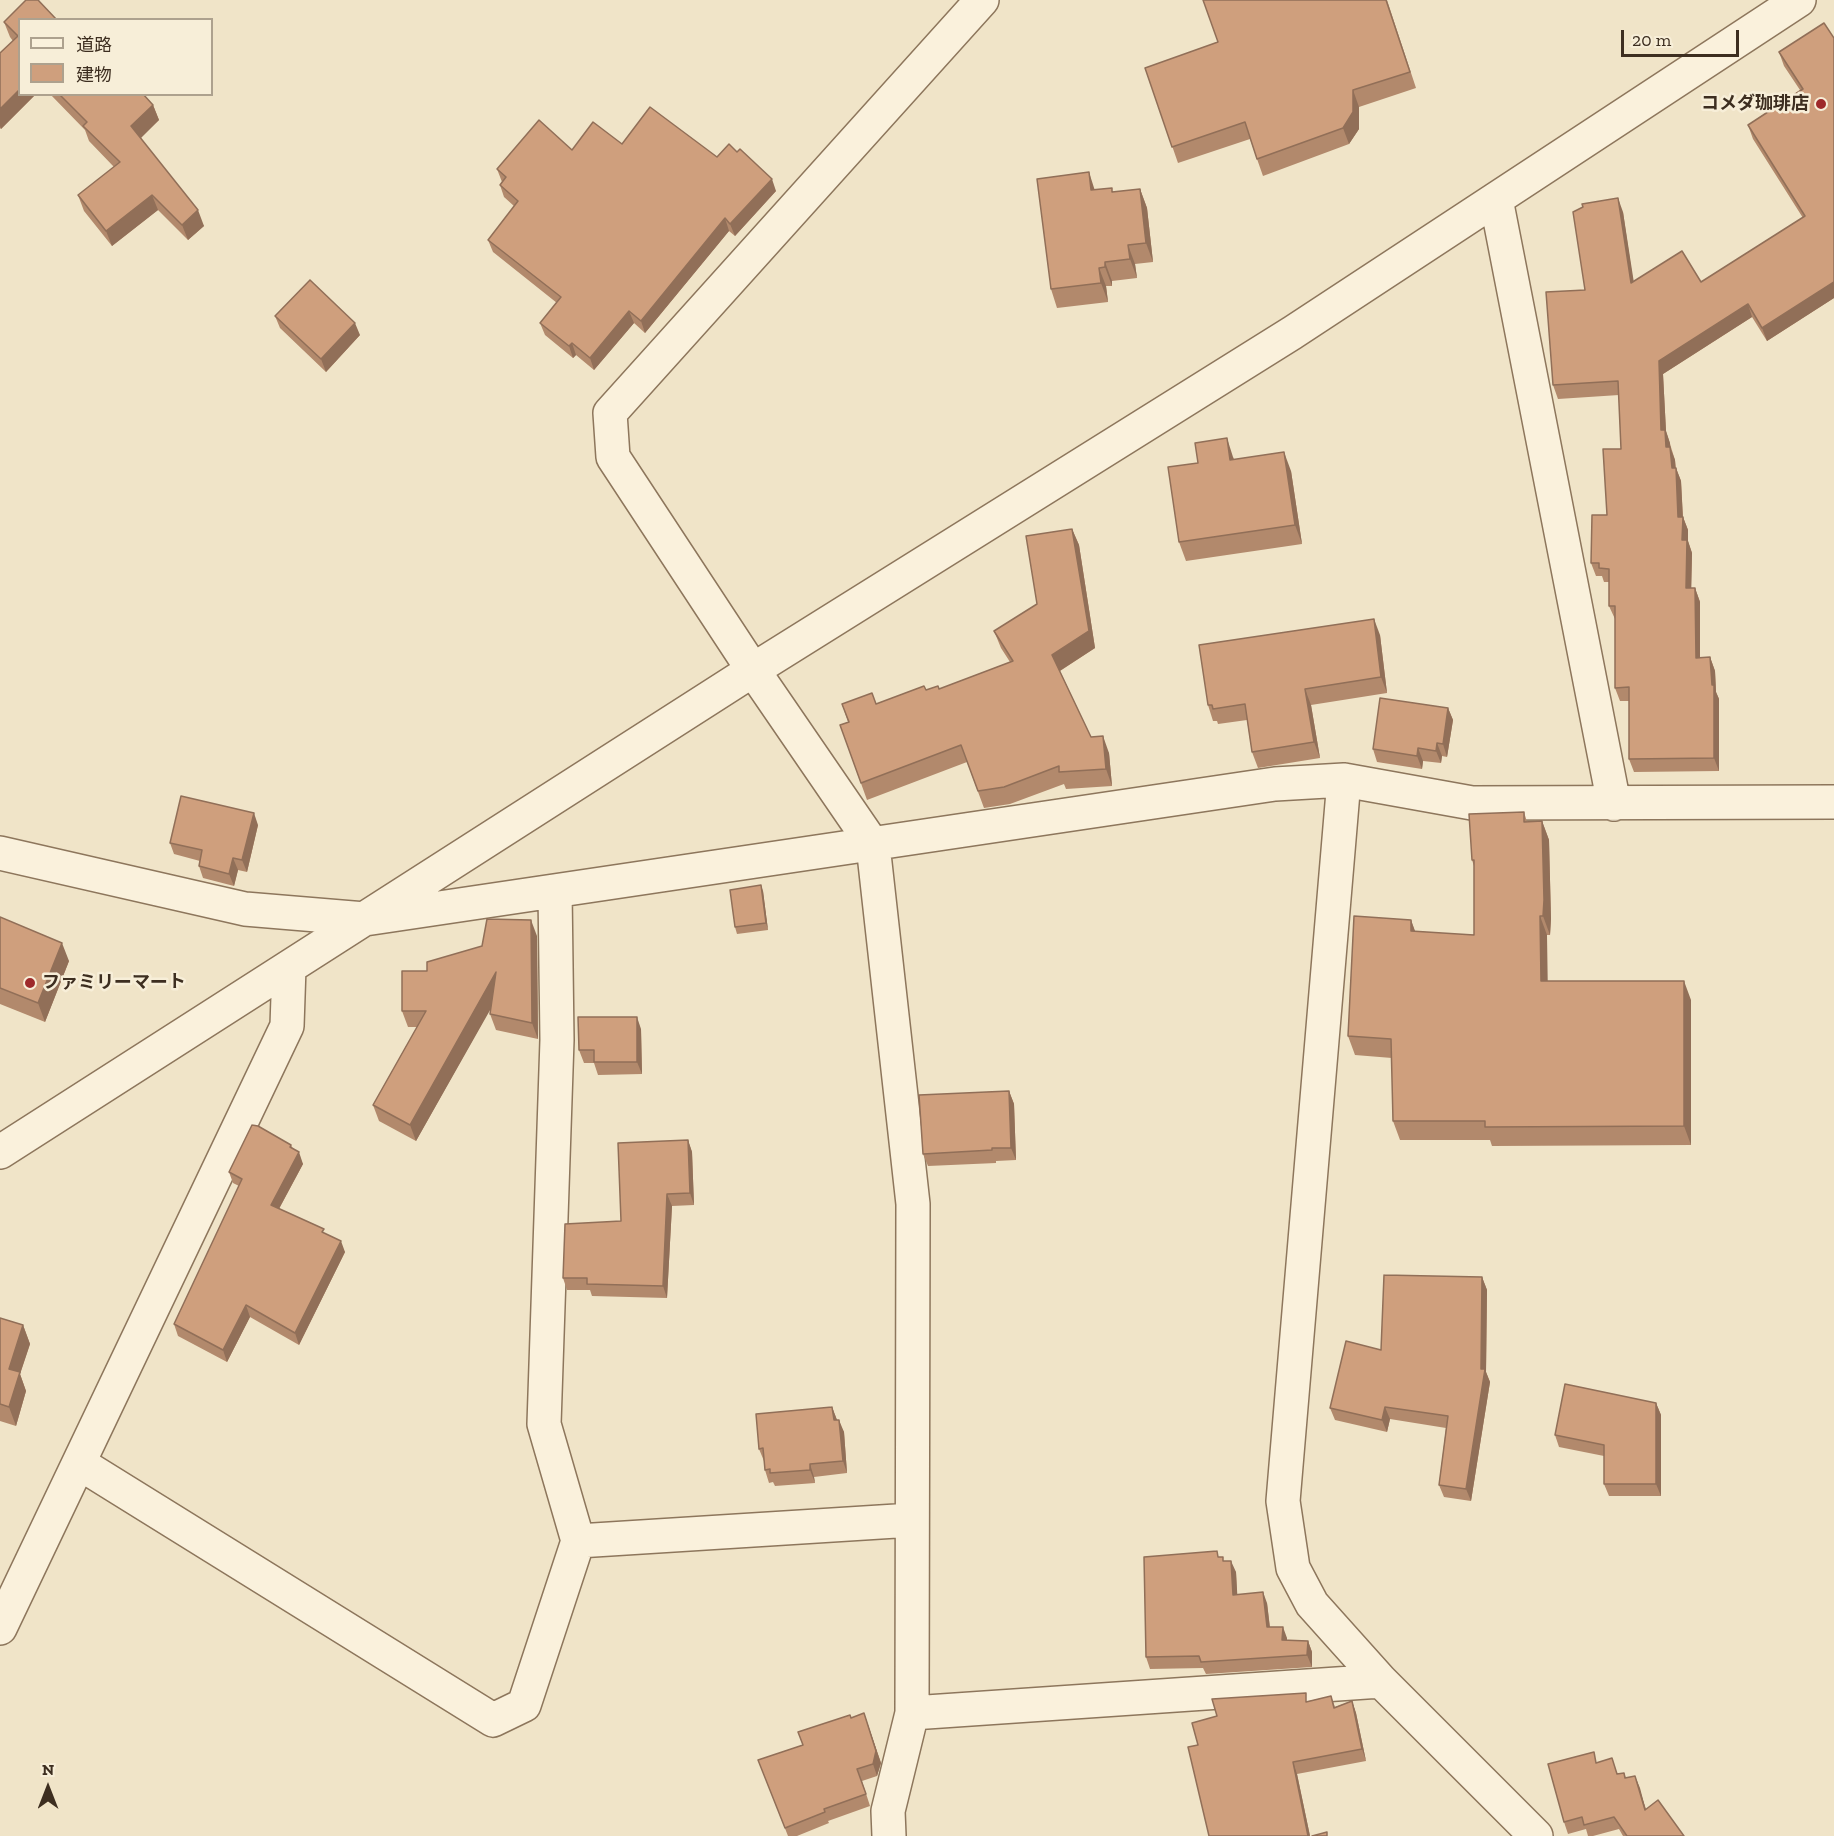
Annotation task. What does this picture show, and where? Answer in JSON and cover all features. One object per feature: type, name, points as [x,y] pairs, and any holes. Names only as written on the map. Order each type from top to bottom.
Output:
[{"type":"street","points":[[889,1836],[888,1812],[912,1713],[913,1204],[873,844],[753,670],[613,457],[610,413],[982,0]]},
{"type":"street","points":[[0,1152],[753,670],[1282,340],[1799,0]]},
{"type":"street","points":[[1496,199],[1614,804]]},
{"type":"street","points":[[1344,780],[1283,1501],[1293,1568],[1312,1604],[1381,1681],[1536,1836]]},
{"type":"street","points":[[0,853],[245,909],[365,919],[1275,784],[1344,780],[1472,803],[1834,802]]},
{"type":"street","points":[[79,1463],[493,1720],[524,1705],[578,1541],[544,1424],[556,1040],[555,891]]},
{"type":"street","points":[[0,1628],[287,1026],[289,967]]},
{"type":"street","points":[[578,1541],[912,1520]]},
{"type":"street","points":[[912,1713],[1381,1681]]},
{"type":"building","points":[[26,0],[38,0],[55,18],[18,18],[18,36],[4,22]]},
{"type":"building","points":[[1203,0],[1386,0],[1410,72],[1353,90],[1353,112],[1343,128],[1257,159],[1245,122],[1172,147],[1145,68],[1218,42]]},
{"type":"building","points":[[1824,23],[1834,38],[1834,282],[1762,328],[1748,304],[1659,361],[1661,430],[1665,430],[1666,447],[1670,447],[1672,468],[1676,468],[1678,517],[1683,517],[1682,540],[1687,540],[1686,588],[1695,588],[1696,658],[1710,657],[1712,685],[1714,685],[1714,758],[1629,759],[1629,687],[1615,688],[1615,606],[1609,606],[1609,569],[1599,568],[1599,563],[1591,563],[1592,515],[1607,515],[1603,449],[1621,449],[1618,381],[1553,385],[1546,292],[1585,290],[1573,212],[1583,207],[1582,204],[1618,198],[1631,283],[1682,251],[1701,282],[1805,216],[1748,125],[1803,89],[1779,52]]},
{"type":"building","points":[[18,36],[18,91],[0,109],[0,53]]},
{"type":"building","points":[[61,96],[145,96],[153,105],[131,126],[198,210],[182,225],[152,195],[106,231],[78,195],[120,162],[83,126],[87,122]]},
{"type":"building","points":[[650,107],[717,157],[729,144],[737,152],[740,149],[772,179],[730,224],[725,218],[641,321],[629,311],[590,358],[572,343],[569,346],[540,323],[561,297],[488,240],[518,201],[500,185],[506,177],[497,169],[539,120],[572,150],[593,122],[622,144]]},
{"type":"building","points":[[1089,172],[1091,190],[1112,188],[1112,192],[1140,189],[1146,243],[1128,245],[1130,259],[1105,262],[1105,267],[1099,268],[1101,283],[1051,289],[1037,179]]},
{"type":"building","points":[[310,280],[355,323],[321,359],[275,316]]},
{"type":"building","points":[[1227,438],[1230,460],[1284,452],[1295,525],[1179,542],[1168,467],[1198,463],[1195,443]]},
{"type":"building","points":[[1072,529],[1089,631],[1052,655],[1091,737],[1103,736],[1106,769],[1059,772],[1059,766],[1004,787],[978,791],[961,745],[861,783],[840,725],[849,722],[842,704],[872,693],[876,704],[924,686],[926,690],[938,686],[939,689],[1013,661],[994,631],[1037,604],[1026,536]]},
{"type":"building","points":[[1374,619],[1381,677],[1305,689],[1314,742],[1252,752],[1245,704],[1213,709],[1212,705],[1208,705],[1199,645]]},
{"type":"building","points":[[1380,698],[1448,708],[1443,744],[1437,743],[1436,751],[1418,748],[1417,756],[1373,749]]},
{"type":"building","points":[[181,796],[254,813],[242,860],[233,858],[229,874],[199,866],[202,850],[170,843]]},
{"type":"building","points":[[1524,812],[1524,822],[1542,821],[1544,900],[1543,916],[1540,916],[1541,981],[1684,981],[1684,1126],[1485,1127],[1485,1121],[1393,1121],[1391,1039],[1348,1036],[1354,916],[1411,920],[1411,931],[1474,935],[1474,860],[1472,860],[1469,814]]},
{"type":"building","points":[[761,885],[766,923],[735,927],[730,890]]},
{"type":"building","name":"ファミリーマート","points":[[0,917],[62,943],[38,1003],[0,988]]},
{"type":"building","points":[[487,919],[531,920],[532,1023],[490,1014],[496,972],[410,1125],[373,1105],[426,1011],[402,1011],[402,971],[427,971],[427,962],[482,946]]},
{"type":"building","points":[[578,1017],[637,1017],[637,1062],[594,1062],[594,1050],[579,1050]]},
{"type":"building","points":[[1009,1091],[1011,1148],[923,1154],[919,1095]]},
{"type":"building","points":[[252,1125],[258,1126],[299,1152],[271,1205],[324,1229],[322,1232],[341,1241],[295,1333],[246,1305],[223,1350],[174,1324],[242,1179],[229,1172]]},
{"type":"building","points":[[688,1140],[690,1193],[667,1194],[663,1286],[587,1284],[587,1278],[563,1278],[565,1224],[621,1221],[618,1143]]},
{"type":"building","points":[[1384,1275],[1482,1277],[1481,1369],[1485,1369],[1466,1489],[1439,1485],[1448,1416],[1385,1407],[1382,1420],[1330,1408],[1346,1341],[1381,1350]]},
{"type":"building","points":[[0,1318],[23,1325],[9,1369],[20,1372],[9,1407],[0,1404]]},
{"type":"building","points":[[1565,1384],[1656,1403],[1656,1484],[1604,1484],[1604,1445],[1555,1435]]},
{"type":"building","points":[[832,1407],[834,1420],[839,1420],[843,1461],[810,1464],[810,1470],[770,1473],[770,1469],[765,1470],[763,1448],[759,1449],[756,1414]]},
{"type":"building","points":[[1217,1551],[1218,1557],[1223,1557],[1223,1561],[1231,1561],[1233,1595],[1263,1592],[1267,1627],[1283,1627],[1282,1640],[1308,1641],[1307,1655],[1201,1662],[1199,1656],[1146,1657],[1144,1557]]},
{"type":"building","points":[[1306,1693],[1306,1702],[1331,1696],[1334,1708],[1352,1701],[1362,1749],[1293,1762],[1308,1836],[1209,1836],[1188,1747],[1198,1745],[1192,1723],[1217,1716],[1212,1699]]},
{"type":"building","points":[[864,1713],[876,1751],[873,1764],[857,1769],[866,1794],[824,1809],[825,1812],[785,1828],[758,1760],[803,1745],[798,1732],[850,1715],[851,1718]]},
{"type":"building","points":[[1594,1752],[1596,1763],[1612,1758],[1617,1774],[1624,1773],[1625,1778],[1635,1776],[1645,1810],[1658,1800],[1684,1836],[1627,1836],[1614,1817],[1584,1825],[1582,1817],[1564,1822],[1548,1764]]},
{"type":"building","points":[[1327,1832],[1327,1836],[1312,1836]]},
{"type":"place","name":"コメダ珈琲店","points":[[1821,104]]},
{"type":"place","name":"ファミリーマート","points":[[30,983]]}]
